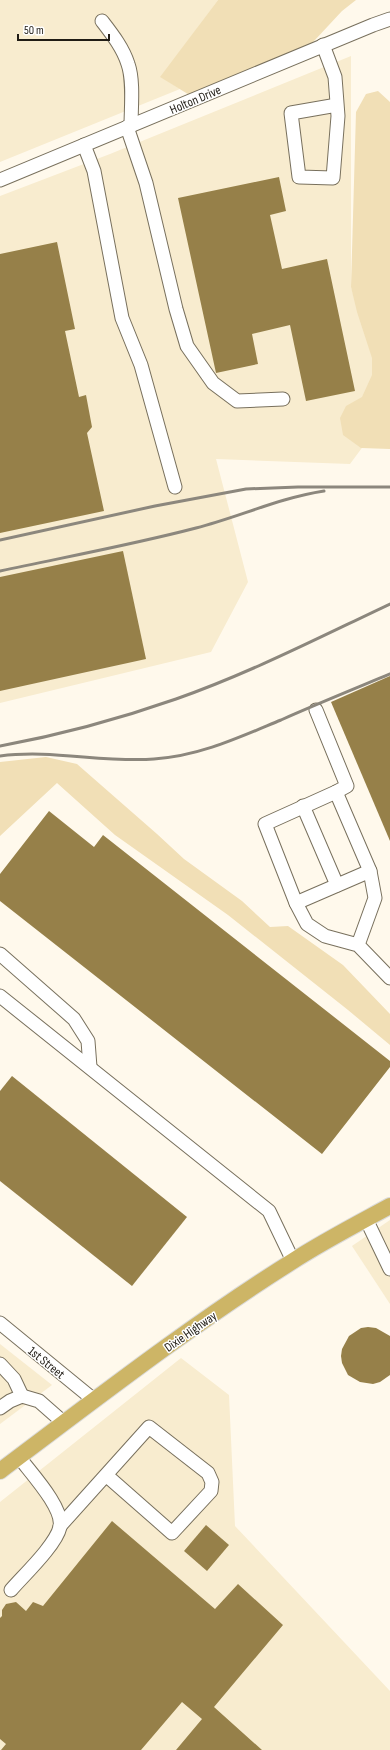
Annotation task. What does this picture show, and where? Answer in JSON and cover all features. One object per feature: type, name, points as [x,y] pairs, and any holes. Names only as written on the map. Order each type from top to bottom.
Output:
[{"type":"main road","name":"Dixie Highway","points":[[0,1471],[94,1400],[192,1330],[293,1261],[390,1206]]},
{"type":"street","name":"Holton Drive","points":[[6,178],[373,24],[390,19]]},
{"type":"street","points":[[102,21],[114,36],[128,63],[131,91],[129,127],[146,183],[176,309],[187,346],[213,383],[237,401],[283,399]]},
{"type":"street","points":[[323,45],[335,77],[338,116],[333,178],[299,177],[291,113],[337,105]]},
{"type":"street","points":[[84,145],[94,171],[122,318],[141,365],[175,487]]},
{"type":"street","points":[[0,168],[6,178]]},
{"type":"street","points":[[316,710],[347,786],[265,824],[296,903],[307,924],[325,936],[358,945],[390,978]]},
{"type":"street","points":[[336,792],[370,871],[375,898],[358,945]]},
{"type":"street","points":[[303,806],[337,885]]},
{"type":"street","points":[[296,903],[370,871]]},
{"type":"street","points":[[0,954],[74,1019],[88,1041],[90,1067]]},
{"type":"street","points":[[0,996],[269,1211],[293,1261]]},
{"type":"street","points":[[366,1219],[390,1269]]},
{"type":"street","name":"1st Street","points":[[0,1323],[94,1400]]},
{"type":"street","points":[[0,1364],[14,1379],[22,1396]]},
{"type":"street","points":[[0,1408],[10,1401],[22,1396],[40,1401],[64,1423]]},
{"type":"street","points":[[11,1590],[54,1541],[60,1526],[149,1427],[208,1474],[212,1482],[211,1491],[172,1533],[106,1475]]},
{"type":"street","points":[[19,1457],[49,1495],[60,1526]]},
{"type":"shaded area","points":[[0,0],[218,0],[161,77],[180,89],[0,162]]},
{"type":"shaded area","points":[[218,0],[356,0],[342,11],[301,55],[196,99],[160,77]]},
{"type":"shaded area","points":[[351,56],[351,287],[390,410],[350,464],[216,459],[248,582],[211,652],[0,703],[0,196],[110,154]]},
{"type":"shaded area","points":[[378,91],[390,102],[390,449],[361,448],[343,435],[340,418],[346,406],[362,397],[372,375],[372,358],[357,312],[351,287],[356,112],[366,94]]},
{"type":"shaded area","points":[[46,757],[77,764],[184,859],[242,901],[270,927],[288,926],[343,965],[390,1014],[390,1045],[228,915],[115,835],[57,783],[0,836],[0,762]]},
{"type":"shaded area","points":[[390,1220],[390,1304],[352,1246]]},
{"type":"shaded area","points":[[0,1344],[52,1385],[0,1424]]},
{"type":"shaded area","points":[[181,1358],[229,1395],[235,1526],[390,1691],[390,1750],[0,1750],[0,1502]]},
{"type":"building","points":[[279,177],[286,211],[270,215],[282,269],[327,259],[355,391],[306,401],[290,325],[252,334],[258,364],[216,373],[178,198]]},
{"type":"building","points":[[57,242],[75,329],[65,331],[79,397],[86,395],[92,427],[87,433],[104,511],[0,533],[0,254]]},
{"type":"building","points":[[123,551],[146,659],[0,691],[0,577]]},
{"type":"building","points":[[390,676],[390,841],[331,702]]},
{"type":"building","points":[[49,811],[94,847],[103,835],[390,1061],[390,1067],[322,1154],[0,901],[0,874]]},
{"type":"building","points":[[12,1076],[187,1217],[132,1286],[0,1181],[0,1091]]},
{"type":"building","points":[[361,1328],[376,1328],[390,1336],[390,1375],[380,1382],[373,1384],[360,1382],[348,1375],[342,1363],[341,1356],[342,1349],[349,1336]]},
{"type":"building","points":[[112,1521],[215,1609],[238,1584],[283,1625],[214,1707],[262,1750],[176,1750],[202,1719],[182,1702],[141,1750],[1,1750],[6,1744],[0,1739],[0,1618],[2,1616],[2,1610],[6,1604],[16,1602],[26,1611],[33,1602],[43,1606]]},
{"type":"building","points":[[206,1525],[229,1545],[207,1571],[184,1551]]},
{"type":"railway","points":[[0,540],[155,506],[246,489],[298,487],[390,487]]},
{"type":"railway","points":[[0,571],[172,534],[212,524],[291,498],[324,491]]},
{"type":"railway","points":[[0,746],[89,726],[204,689],[311,642],[390,604]]},
{"type":"railway","points":[[0,756],[39,754],[135,760],[187,754],[204,750],[235,739],[390,674]]}]
